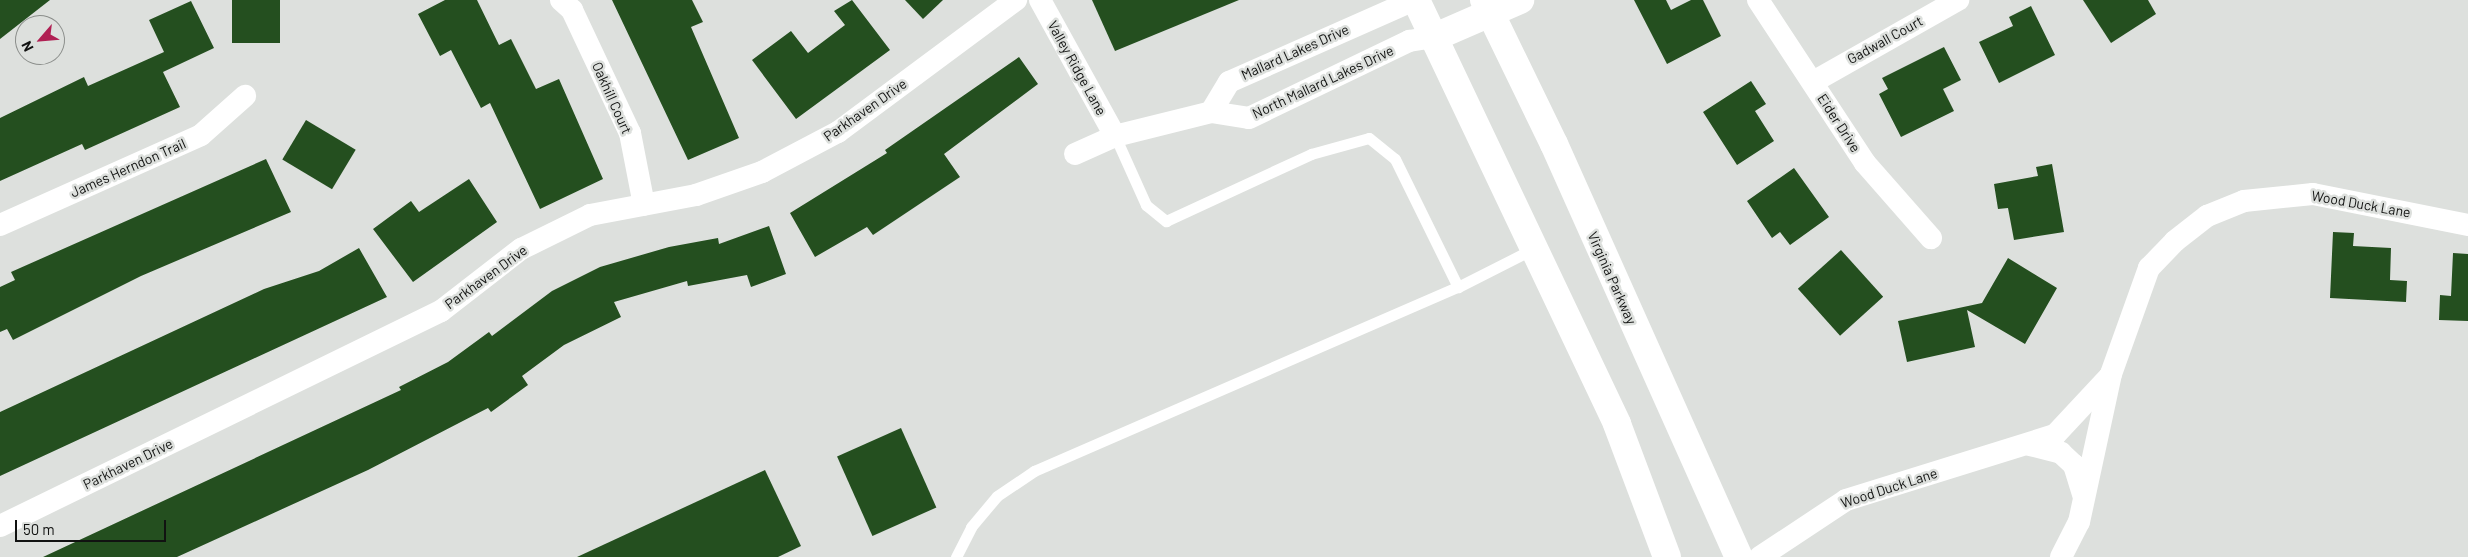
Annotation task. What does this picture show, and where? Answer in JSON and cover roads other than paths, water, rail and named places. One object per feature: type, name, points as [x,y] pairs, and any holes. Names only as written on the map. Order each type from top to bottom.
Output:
[{"type":"main road","points":[[1415,0],[1617,424],[1668,557]]},
{"type":"main road","points":[[1434,37],[1486,5],[1520,0]]},
{"type":"main road","name":"Virginia Parkway","points":[[1486,5],[1739,557]]},
{"type":"street","name":"Oakhill Court","points":[[560,0],[572,10],[630,133],[644,205]]},
{"type":"street","name":"Parkhaven Drive","points":[[0,526],[441,311],[521,249],[590,215],[696,195],[762,172],[838,132],[1016,0]]},
{"type":"street","name":"Valley Ridge Lane","points":[[1040,0],[1115,136]]},
{"type":"street","name":"Mallard Lakes Drive","points":[[1210,112],[1229,82],[1415,0]]},
{"type":"street","name":"Eider Drive","points":[[1758,0],[1865,163],[1930,238]]},
{"type":"street","name":"Gadwall Court","points":[[1813,82],[1958,0]]},
{"type":"street","name":"North Mallard Lakes Drive","points":[[1210,112],[1249,118],[1409,42],[1434,37]]},
{"type":"street","name":"James Herndon Trail","points":[[0,225],[201,135],[245,96]]},
{"type":"street","points":[[1075,154],[1115,136],[1210,112]]},
{"type":"street","name":"Wood Duck Lane","points":[[2061,557],[2083,503],[2111,374],[2149,268],[2207,216],[2268,196],[2313,194],[2468,225]]},
{"type":"street","name":"Wood Duck Lane","points":[[1760,557],[1846,500],[2030,445],[2067,426],[2111,374]]},
{"type":"street","name":"Wood Duck Lane","points":[[2030,445],[2061,453],[2074,465],[2081,479],[2083,503]]},
{"type":"lane","points":[[1115,136],[1146,205],[1166,221],[1311,154],[1369,138],[1395,159],[1458,287]]},
{"type":"lane","points":[[956,557],[970,527],[997,496],[1034,470],[1458,287],[1533,249]]}]
